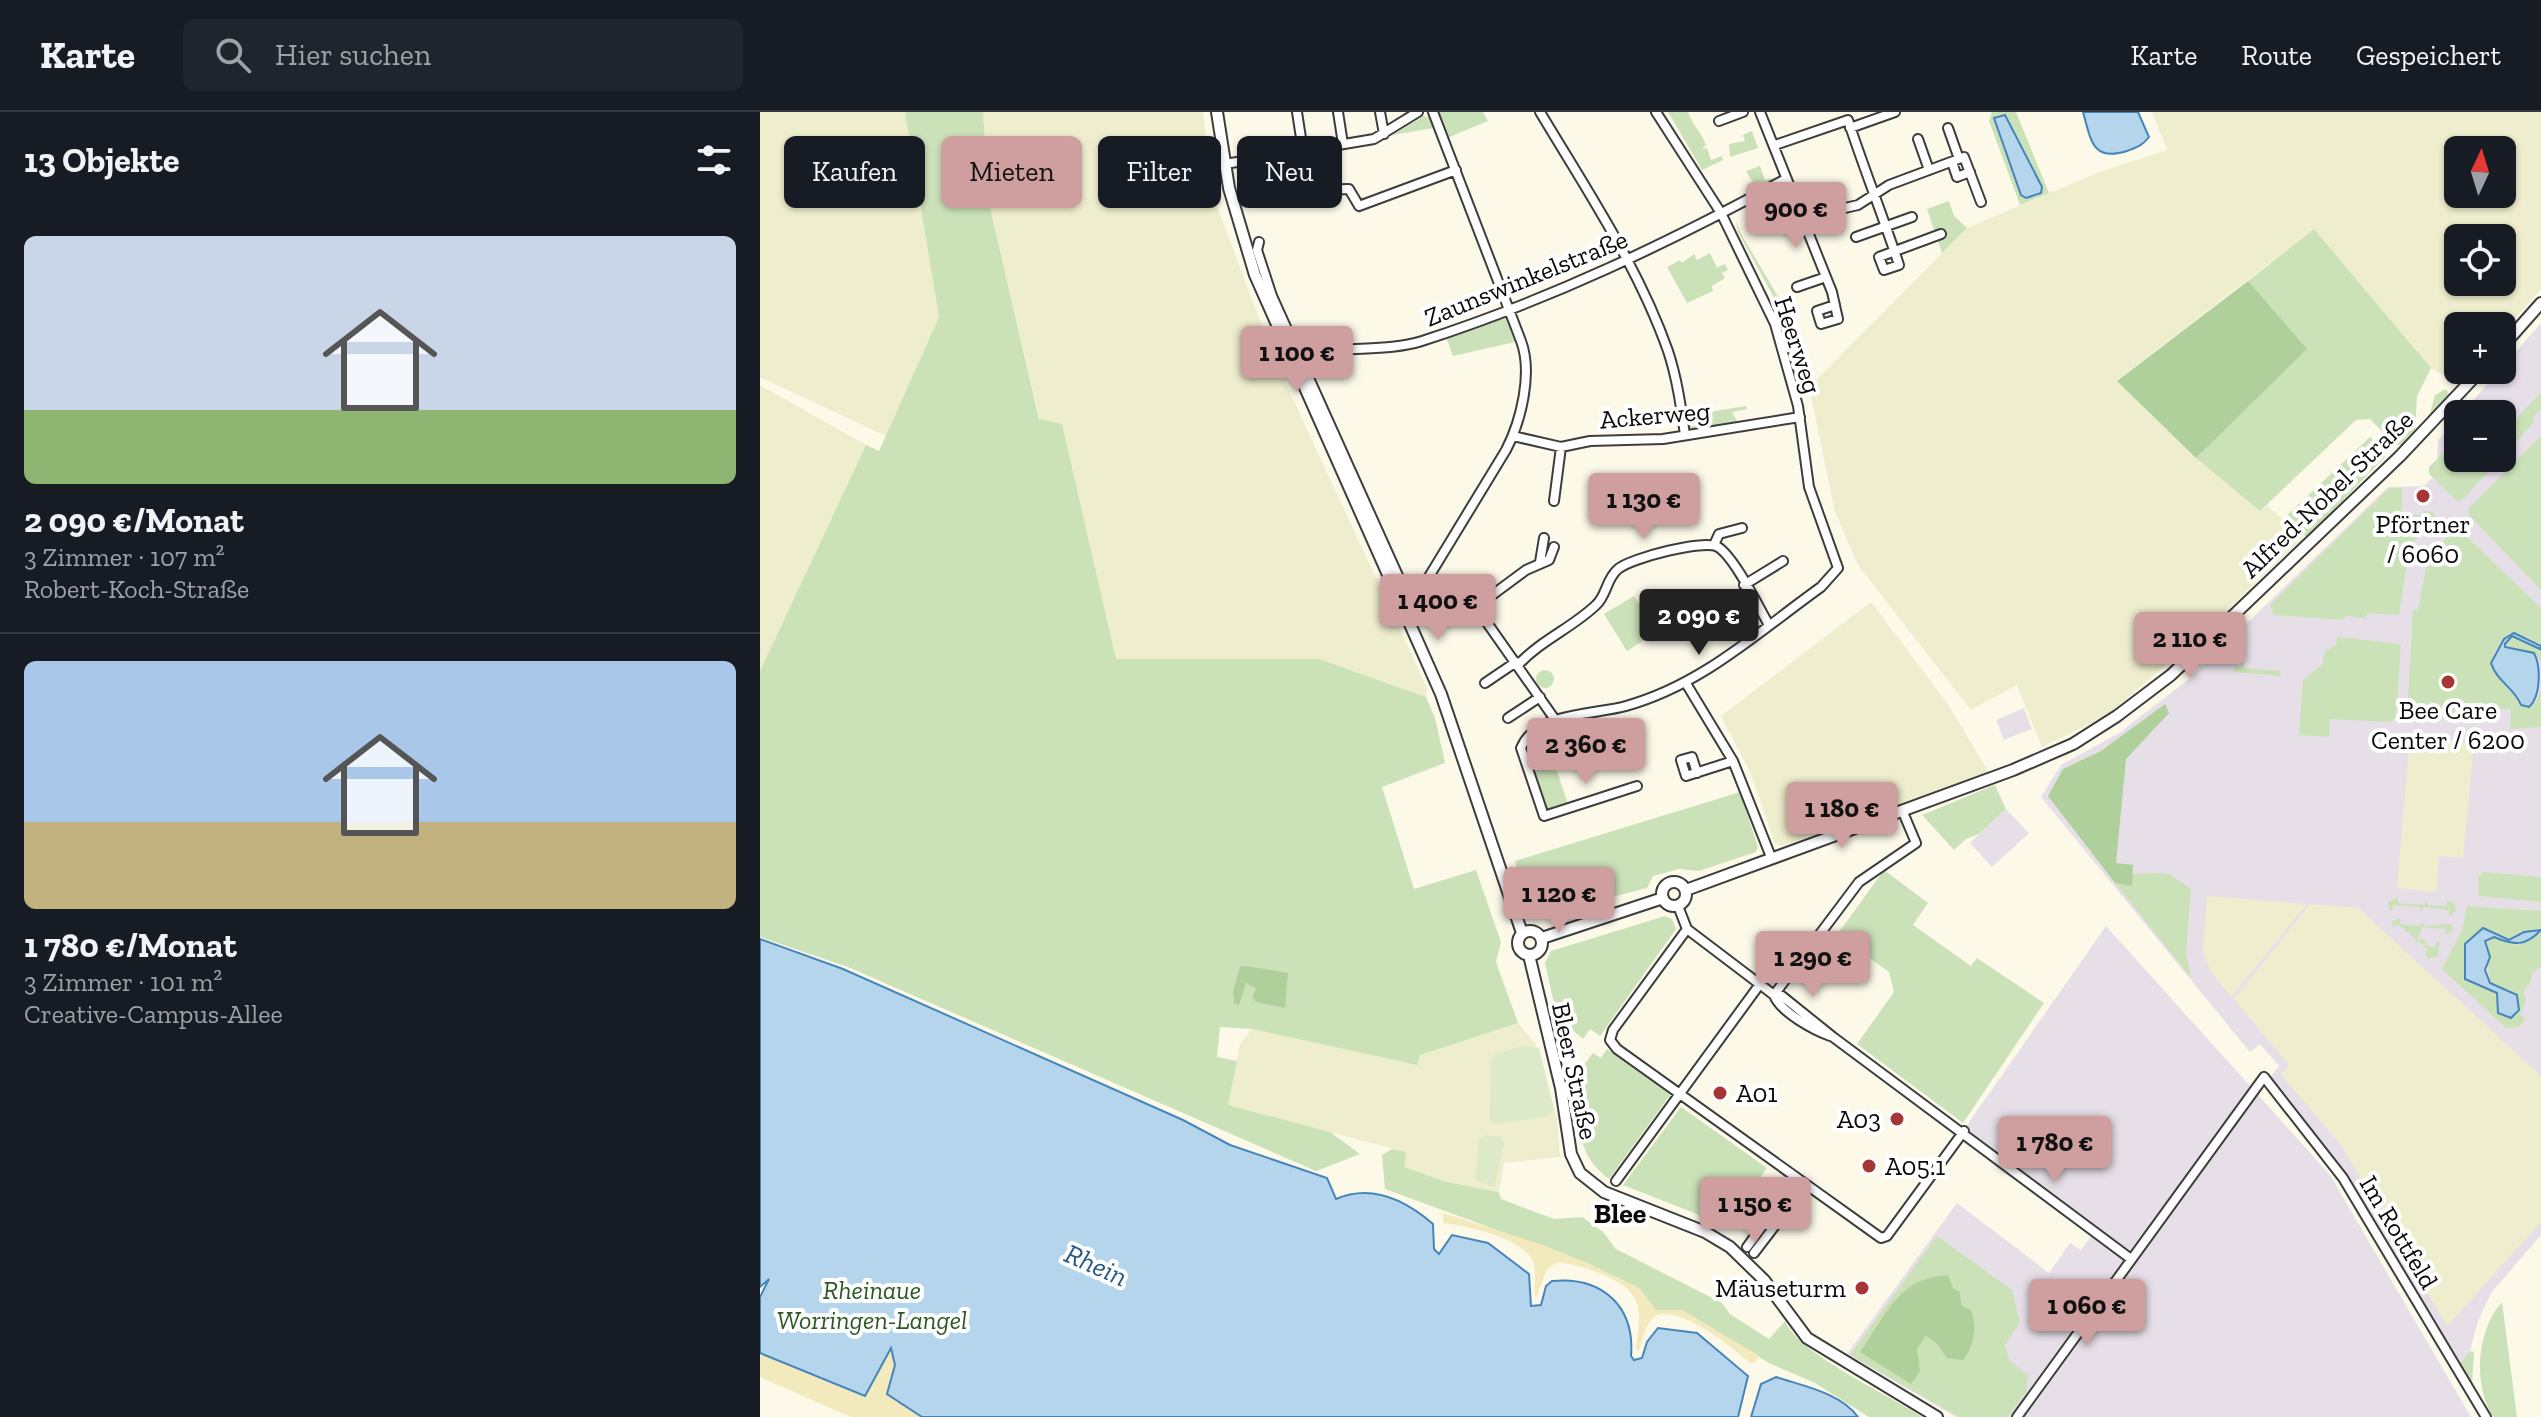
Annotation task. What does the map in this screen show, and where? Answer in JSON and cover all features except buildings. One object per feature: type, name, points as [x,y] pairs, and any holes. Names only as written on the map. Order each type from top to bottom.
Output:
[{"type":"street","points":[[1217,112],[1242,238],[1406,602],[1441,694],[1522,933],[1519,946],[1529,955],[1540,950],[1542,938]]},
{"type":"street","points":[[1297,112],[1301,136]]},
{"type":"street","points":[[1338,112],[1343,144],[1384,134],[1418,112]]},
{"type":"street","points":[[1380,112],[1384,134]]},
{"type":"street","points":[[1406,602],[1419,593],[1513,436],[1527,358],[1433,112]]},
{"type":"street","points":[[1540,112],[1627,262],[1669,354],[1685,435]]},
{"type":"street","name":"Heerweg","points":[[1656,112],[1721,213],[1775,324],[1800,417],[1809,487],[1838,564],[1834,576],[1769,625]]},
{"type":"street","points":[[1719,121],[1743,112]]},
{"type":"street","points":[[1760,112],[1775,145],[1784,180],[1795,195],[1799,215],[1835,305]]},
{"type":"street","points":[[1775,145],[1895,112]]},
{"type":"street","points":[[1849,124],[1894,252],[1941,234]]},
{"type":"street","points":[[1948,128],[1957,177],[1970,172]]},
{"type":"street","points":[[1918,139],[1929,170]]},
{"type":"street","points":[[1799,215],[1836,212],[1875,196],[1889,185],[1964,157],[1981,202]]},
{"type":"street","points":[[1225,164],[1237,162]]},
{"type":"street","points":[[1342,189],[1349,189],[1359,206],[1456,170]]},
{"type":"street","name":"Zaunswinkelstraße","points":[[1294,359],[1419,342],[1627,262],[1784,180]]},
{"type":"street","points":[[1856,237],[1912,217]]},
{"type":"street","points":[[1259,242],[1257,250],[1261,270],[1294,359]]},
{"type":"street","points":[[1797,287],[1826,277]]},
{"type":"street","points":[[2516,331],[2541,303]]},
{"type":"street","name":"Alfred-Nobel-Straße","points":[[1686,890],[2053,754],[2137,703],[2400,456],[2468,384]]},
{"type":"street","name":"Ackerweg","points":[[1513,436],[1561,447],[1590,441],[1685,435],[1800,417]]},
{"type":"street","points":[[1554,501],[1561,447]]},
{"type":"street","points":[[1714,545],[1719,534],[1742,528]]},
{"type":"street","points":[[1540,562],[1544,538]]},
{"type":"street","points":[[1485,683],[1517,664],[1537,644],[1597,605],[1608,579],[1620,567],[1633,560],[1703,544],[1714,545],[1723,551],[1769,625],[1687,685],[1626,706],[1542,726],[1525,738],[1521,748],[1544,816],[1637,786]]},
{"type":"street","points":[[1476,607],[1540,562],[1549,560],[1554,547]]},
{"type":"street","points":[[1744,585],[1783,561]]},
{"type":"street","points":[[1447,593],[1454,602],[1476,607],[1556,721]]},
{"type":"street","points":[[1687,685],[1733,761],[1771,857]]},
{"type":"street","points":[[1508,718],[1540,697]]},
{"type":"street","points":[[1697,773],[1733,761]]},
{"type":"street","points":[[1774,995],[1859,882],[1916,843],[1902,810]]},
{"type":"street","points":[[1672,882],[1679,882],[1686,890],[1685,899],[1678,906],[1670,906],[1663,898],[1663,888],[1672,882]]},
{"type":"street","points":[[1542,938],[1663,898]]},
{"type":"street","points":[[1678,906],[1687,929],[1774,995],[1788,1000],[1833,1037],[2012,1167],[2025,1182],[2131,1259],[2017,1417]]},
{"type":"street","points":[[1687,929],[1610,1035],[1617,1049],[1885,1238],[1964,1131]]},
{"type":"street","points":[[1522,933],[1532,930],[1542,938]]},
{"type":"street","name":"Bleer Straße","points":[[1529,955],[1561,1088],[1571,1154],[1580,1173],[1596,1188],[1719,1239],[1755,1269],[1807,1338],[1937,1417]]},
{"type":"street","points":[[1616,1181],[1760,984]]},
{"type":"street","name":"Im Rottfeld","points":[[2131,1259],[2264,1077],[2343,1178],[2486,1417]]},
{"type":"street","points":[[1797,1178],[1751,1250],[1806,1185]]},
{"type":"shaded area","points":[[2541,323],[2541,1235],[2491,1293],[2478,1321],[2470,1351],[2458,1366],[2347,1176],[2270,1077],[2279,1066],[2260,1044],[2250,1052],[2041,797],[2061,765],[2119,733],[2189,679],[2388,487],[2424,486],[2432,478],[2436,481],[2438,440],[2444,433],[2444,472],[2516,472],[2516,400],[2473,400],[2487,384],[2516,384],[2516,351]]},
{"type":"shaded area","points":[[2024,708],[2032,729],[2004,740],[1996,720]]},
{"type":"shaded area","points":[[2006,809],[2029,833],[1992,867],[1970,843]]},
{"type":"shaded area","points":[[2106,926],[2330,1175],[2471,1417],[1956,1417],[1847,1354],[1957,1203],[2049,1273],[2070,1243],[2081,1250],[2098,1227],[1965,1128]]},
{"type":"green space","points":[[760,112],[905,112],[909,136],[784,136],[784,208],[921,208],[939,317],[886,436],[760,377]]},
{"type":"green space","points":[[905,112],[983,112],[985,136],[941,136],[941,208],[990,208],[1039,419],[1062,424],[1116,659],[1319,659],[1426,697],[1435,718],[1445,763],[1382,787],[1414,889],[1476,870],[1501,942],[1496,962],[1518,1023],[1420,1055],[1417,1065],[1252,1029],[1220,1027],[1217,1057],[1237,1061],[1228,1105],[1330,1132],[1360,1154],[1316,1171],[848,967],[760,937],[760,671],[866,445],[879,451],[939,317],[921,208],[925,208],[925,136],[909,136]]},
{"type":"green space","points":[[983,112],[1203,112],[1206,136],[1098,136],[1098,208],[1218,208],[1273,356],[1427,688],[1426,697],[1319,659],[1116,659],[1062,425],[1040,420],[990,208],[1082,208],[1082,136],[985,136]]},
{"type":"green space","points":[[1438,112],[1483,112],[1488,121],[1447,138]]},
{"type":"green space","points":[[1668,112],[1688,112],[1706,145],[1702,150],[1707,148],[1711,160],[1722,156],[1723,160],[1702,170]]},
{"type":"green space","points":[[1992,112],[2016,112],[2049,193],[2020,205],[1989,121]]},
{"type":"green space","points":[[2152,112],[2541,112],[2541,289],[2516,317],[2516,312],[2444,312],[2444,376],[2431,368],[2314,229],[2117,380],[2196,458],[2260,511],[2267,506],[2304,537],[2210,626],[2108,715],[2042,747],[2017,685],[1971,710],[1858,565],[1835,512],[1809,387],[1967,228],[2097,173],[2167,150]]},
{"type":"green space","points":[[1424,116],[1432,119],[1434,128],[1392,135]]},
{"type":"green space","points":[[1752,131],[1758,148],[1730,157],[1729,144],[1745,141],[1743,135]]},
{"type":"green space","points":[[1760,166],[1765,180],[1780,177],[1758,191],[1746,171]]},
{"type":"green space","points":[[1949,201],[1954,216],[1967,228],[1942,253],[1927,209]]},
{"type":"green space","points":[[1736,220],[1787,312],[1783,314],[1738,232]]},
{"type":"green space","points":[[2314,229],[2431,368],[2417,396],[2415,433],[2402,445],[2395,445],[2370,419],[2356,420],[2260,511],[2196,458],[2306,349],[2248,281]]},
{"type":"green space","points":[[1710,253],[1717,268],[1725,264],[1728,270],[1722,273],[1725,278],[1712,286],[1713,291],[1687,303],[1667,267],[1680,260],[1682,263],[1694,254],[1697,260]]},
{"type":"green space","points":[[2248,281],[2307,349],[2196,458],[2117,381]]},
{"type":"green space","points":[[1505,315],[1515,342],[1453,356],[1446,337]]},
{"type":"green space","points":[[760,385],[866,445],[760,671]]},
{"type":"green space","points":[[2446,389],[2451,397],[2444,400],[2444,404],[2428,421],[2435,395]]},
{"type":"green space","points":[[2541,392],[2541,409],[2516,442],[2516,419]]},
{"type":"green space","points":[[1746,406],[1747,409],[1732,412],[1738,423],[1689,430],[1688,419],[1692,426],[1705,425],[1704,417],[1710,416],[1709,412]]},
{"type":"green space","points":[[2541,436],[2541,590],[2468,514],[2469,508],[2505,472],[2516,472],[2516,461]]},
{"type":"green space","points":[[2370,437],[2386,452],[2385,457],[2307,537],[2281,521]]},
{"type":"green space","points":[[2444,452],[2444,472],[2488,472],[2462,500],[2457,501],[2429,474],[2429,467]]},
{"type":"green space","points":[[2389,488],[2402,488],[2402,515],[2424,515],[2424,511],[2434,512],[2435,516],[2425,525],[2412,548],[2399,615],[2367,613],[2365,618],[2347,616],[2343,620],[2274,615],[2270,605]]},
{"type":"green space","points":[[2455,525],[2541,608],[2541,646],[2527,637],[2508,635],[2493,654],[2492,668],[2514,688],[2521,705],[2535,704],[2541,690],[2541,727],[2510,729],[2511,710],[2484,707],[2472,715],[2427,712],[2416,720],[2407,717],[2413,610],[2418,610],[2426,568]]},
{"type":"green space","points":[[1634,596],[1656,632],[1627,651],[1604,614]]},
{"type":"green space","points":[[1871,602],[1947,703],[1989,773],[1782,846],[1775,844],[1751,774],[1721,716]]},
{"type":"green space","points":[[2512,636],[2541,649],[2541,662],[2534,653],[2505,647]]},
{"type":"green space","points":[[2338,637],[2401,644],[2396,716],[2391,722],[2330,719],[2329,737],[2299,735],[2303,680],[2322,665],[2325,651],[2336,645]]},
{"type":"green space","points":[[2244,663],[2244,668],[2281,671],[2280,676],[2235,672],[2233,669]]},
{"type":"green space","points":[[1541,670],[1549,670],[1554,679],[1552,686],[1541,688],[1536,683],[1536,675]]},
{"type":"green space","points":[[2165,704],[2169,713],[2126,759],[2116,863],[2133,865],[2132,886],[2115,883],[2048,796],[2063,769],[2101,751]]},
{"type":"green space","points":[[2410,738],[2474,744],[2463,858],[2439,856],[2436,892],[2397,888]]},
{"type":"green space","points":[[1542,758],[1549,770],[1557,771],[1568,804],[1549,810],[1544,807],[1529,766]]},
{"type":"green space","points":[[1995,785],[2006,809],[1979,834],[1966,839],[1954,850],[1922,815]]},
{"type":"green space","points":[[1740,792],[1758,847],[1756,852],[1699,871],[1679,869],[1653,876],[1647,888],[1538,916],[1528,913],[1515,861]]},
{"type":"green space","points":[[1884,870],[1928,903],[1913,925],[1971,966],[1977,958],[2044,1003],[1963,1123],[1857,1044],[1894,992],[1889,972],[1837,935]]},
{"type":"green space","points":[[2484,872],[2541,877],[2541,902],[2479,896],[2478,877]]},
{"type":"green space","points":[[2132,874],[2169,874],[2191,889],[2186,953],[2191,978],[2115,883],[2132,885]]},
{"type":"green space","points":[[2207,896],[2307,904],[2231,997],[2210,970],[2203,953]]},
{"type":"green space","points":[[2398,897],[2398,903],[2425,905],[2426,899],[2428,905],[2446,906],[2447,901],[2453,902],[2457,910],[2449,916],[2449,910],[2423,907],[2422,913],[2420,907],[2393,905],[2392,911],[2389,910],[2388,902]]},
{"type":"green space","points":[[2310,904],[2358,908],[2541,1076],[2541,1222],[2447,1326],[2341,1145],[2281,1074],[2289,1065],[2234,999]]},
{"type":"green space","points":[[2467,906],[2541,911],[2541,930],[2524,932],[2509,940],[2483,928],[2465,944],[2464,975],[2473,984],[2497,993],[2499,1002],[2512,992],[2490,983],[2485,941],[2494,937],[2519,944],[2541,933],[2541,966],[2532,973],[2531,982],[2523,992],[2526,1000],[2520,1014],[2525,1019],[2519,1027],[2506,1028],[2442,969],[2462,930]]},
{"type":"green space","points":[[1665,916],[1672,919],[1676,929],[1600,1036],[1590,1029],[1583,1039],[1557,1017],[1545,963],[1551,951]]},
{"type":"green space","points":[[2400,918],[2400,924],[2421,926],[2422,920],[2425,926],[2451,924],[2452,931],[2446,935],[2445,929],[2422,927],[2418,939],[2425,940],[2425,946],[2435,947],[2436,941],[2440,942],[2437,957],[2428,958],[2425,955],[2428,950],[2418,941],[2414,946],[2416,939],[2397,924],[2393,928],[2392,921]]},
{"type":"green space","points":[[1240,967],[1288,973],[1285,1008],[1257,1002],[1252,998],[1256,988],[1246,983],[1239,1005],[1234,1004],[1233,991]]},
{"type":"green space","points":[[1518,1023],[1535,1043],[1557,1119],[1560,1157],[1504,1163],[1499,1192],[1447,1182],[1404,1167],[1405,1152],[1228,1105],[1240,1044],[1252,1029],[1417,1065],[1420,1055]]},
{"type":"green space","points":[[1523,1046],[1539,1048],[1554,1109],[1545,1117],[1495,1124],[1490,1120],[1491,1061],[1494,1054]]},
{"type":"green space","points":[[1607,1049],[1670,1095],[1609,1179],[1590,1159],[1584,1147],[1572,1081],[1593,1053],[1601,1058]]},
{"type":"green space","points":[[1681,1107],[1767,1168],[1725,1225],[1623,1185]]},
{"type":"green space","points":[[1485,1135],[1501,1137],[1504,1144],[1494,1187],[1475,1180],[1479,1139]]},
{"type":"green space","points":[[1392,1149],[1406,1152],[1404,1167],[1447,1182],[1499,1192],[1501,1199],[1554,1219],[1582,1217],[1603,1232],[1616,1249],[1722,1303],[1730,1314],[1769,1339],[1785,1321],[1793,1334],[1825,1360],[1922,1417],[1869,1417],[1815,1383],[1769,1363],[1682,1310],[1656,1310],[1639,1288],[1587,1263],[1385,1189],[1382,1155]]},
{"type":"green space","points":[[1937,1236],[2012,1290],[2020,1322],[2005,1345],[2009,1360],[2028,1375],[2026,1392],[2008,1417],[1959,1417],[1850,1355]],"holes":[[[1953,1288],[1960,1292],[1972,1349],[1937,1344],[1926,1336],[1917,1349]]]},
{"type":"green space","points":[[1948,1275],[1953,1288],[1960,1292],[1962,1306],[1971,1310],[1973,1316],[1972,1343],[1963,1360],[1947,1358],[1937,1344],[1926,1336],[1917,1349],[1920,1371],[1911,1384],[1860,1352],[1886,1312],[1905,1290],[1931,1277]]},
{"type":"green space","points":[[2502,1302],[2517,1417],[2493,1417],[2482,1390],[2482,1343],[2493,1314]]},
{"type":"green space","points":[[2470,1351],[2474,1352],[2472,1385],[2458,1366]]},
{"type":"sand","points":[[1443,1213],[1546,1246],[1587,1263],[1639,1288],[1656,1310],[1682,1310],[1758,1355],[1756,1362],[1750,1363],[1705,1329],[1665,1314],[1655,1316],[1649,1323],[1639,1351],[1636,1349],[1637,1305],[1622,1284],[1590,1270],[1558,1262],[1547,1269],[1536,1298],[1533,1261],[1527,1253],[1492,1234],[1443,1223]]},
{"type":"sand","points":[[891,1346],[895,1365],[888,1394],[922,1417],[851,1417],[760,1377],[760,1353],[865,1396]]},
{"type":"water","points":[[2083,112],[2138,112],[2149,137],[2127,151],[2115,154],[2100,151],[2091,140]]},
{"type":"water","points":[[2005,115],[2042,187],[2041,193],[2026,198],[2021,195],[1994,118]]},
{"type":"water","points":[[2514,633],[2541,646],[2540,649],[2512,636],[2505,644],[2505,647],[2534,653],[2539,673],[2538,689],[2529,707],[2521,705],[2491,663],[2504,639]]},
{"type":"water","points":[[2483,928],[2509,940],[2524,932],[2541,930],[2520,943],[2494,937],[2485,941],[2490,957],[2485,970],[2490,983],[2517,995],[2519,1010],[2511,1018],[2498,1013],[2497,993],[2465,979],[2465,944]]},
{"type":"water","name":"Rhein","points":[[760,939],[843,969],[1183,1120],[1230,1145],[1327,1178],[1336,1199],[1362,1193],[1399,1201],[1433,1224],[1434,1249],[1439,1254],[1452,1235],[1488,1243],[1529,1274],[1531,1306],[1541,1305],[1546,1286],[1552,1281],[1586,1284],[1600,1290],[1612,1298],[1628,1323],[1634,1360],[1642,1358],[1647,1342],[1658,1328],[1697,1333],[1748,1376],[1738,1417],[922,1417],[887,1394],[895,1365],[891,1348],[865,1396],[760,1353],[760,1297],[769,1279],[760,1287]]},
{"type":"water","points":[[1776,1377],[1832,1396],[1858,1417],[1751,1417],[1761,1384]]},
{"type":"place","name":"Pförtner / 6060","points":[[2423,496]]},
{"type":"place","name":"Bee Care Center / 6200","points":[[2448,682]]},
{"type":"place","name":"A01","points":[[1720,1093]]},
{"type":"place","name":"A03","points":[[1897,1119]]},
{"type":"place","name":"A05.1","points":[[1869,1166]]},
{"type":"place","name":"Mäuseturm","points":[[1862,1288]]},
{"type":"district","name":"Blee","points":[[1620,1213]]},
{"type":"park label","name":"Rheinaue Worringen-Langel","points":[[872,1305]]}]
